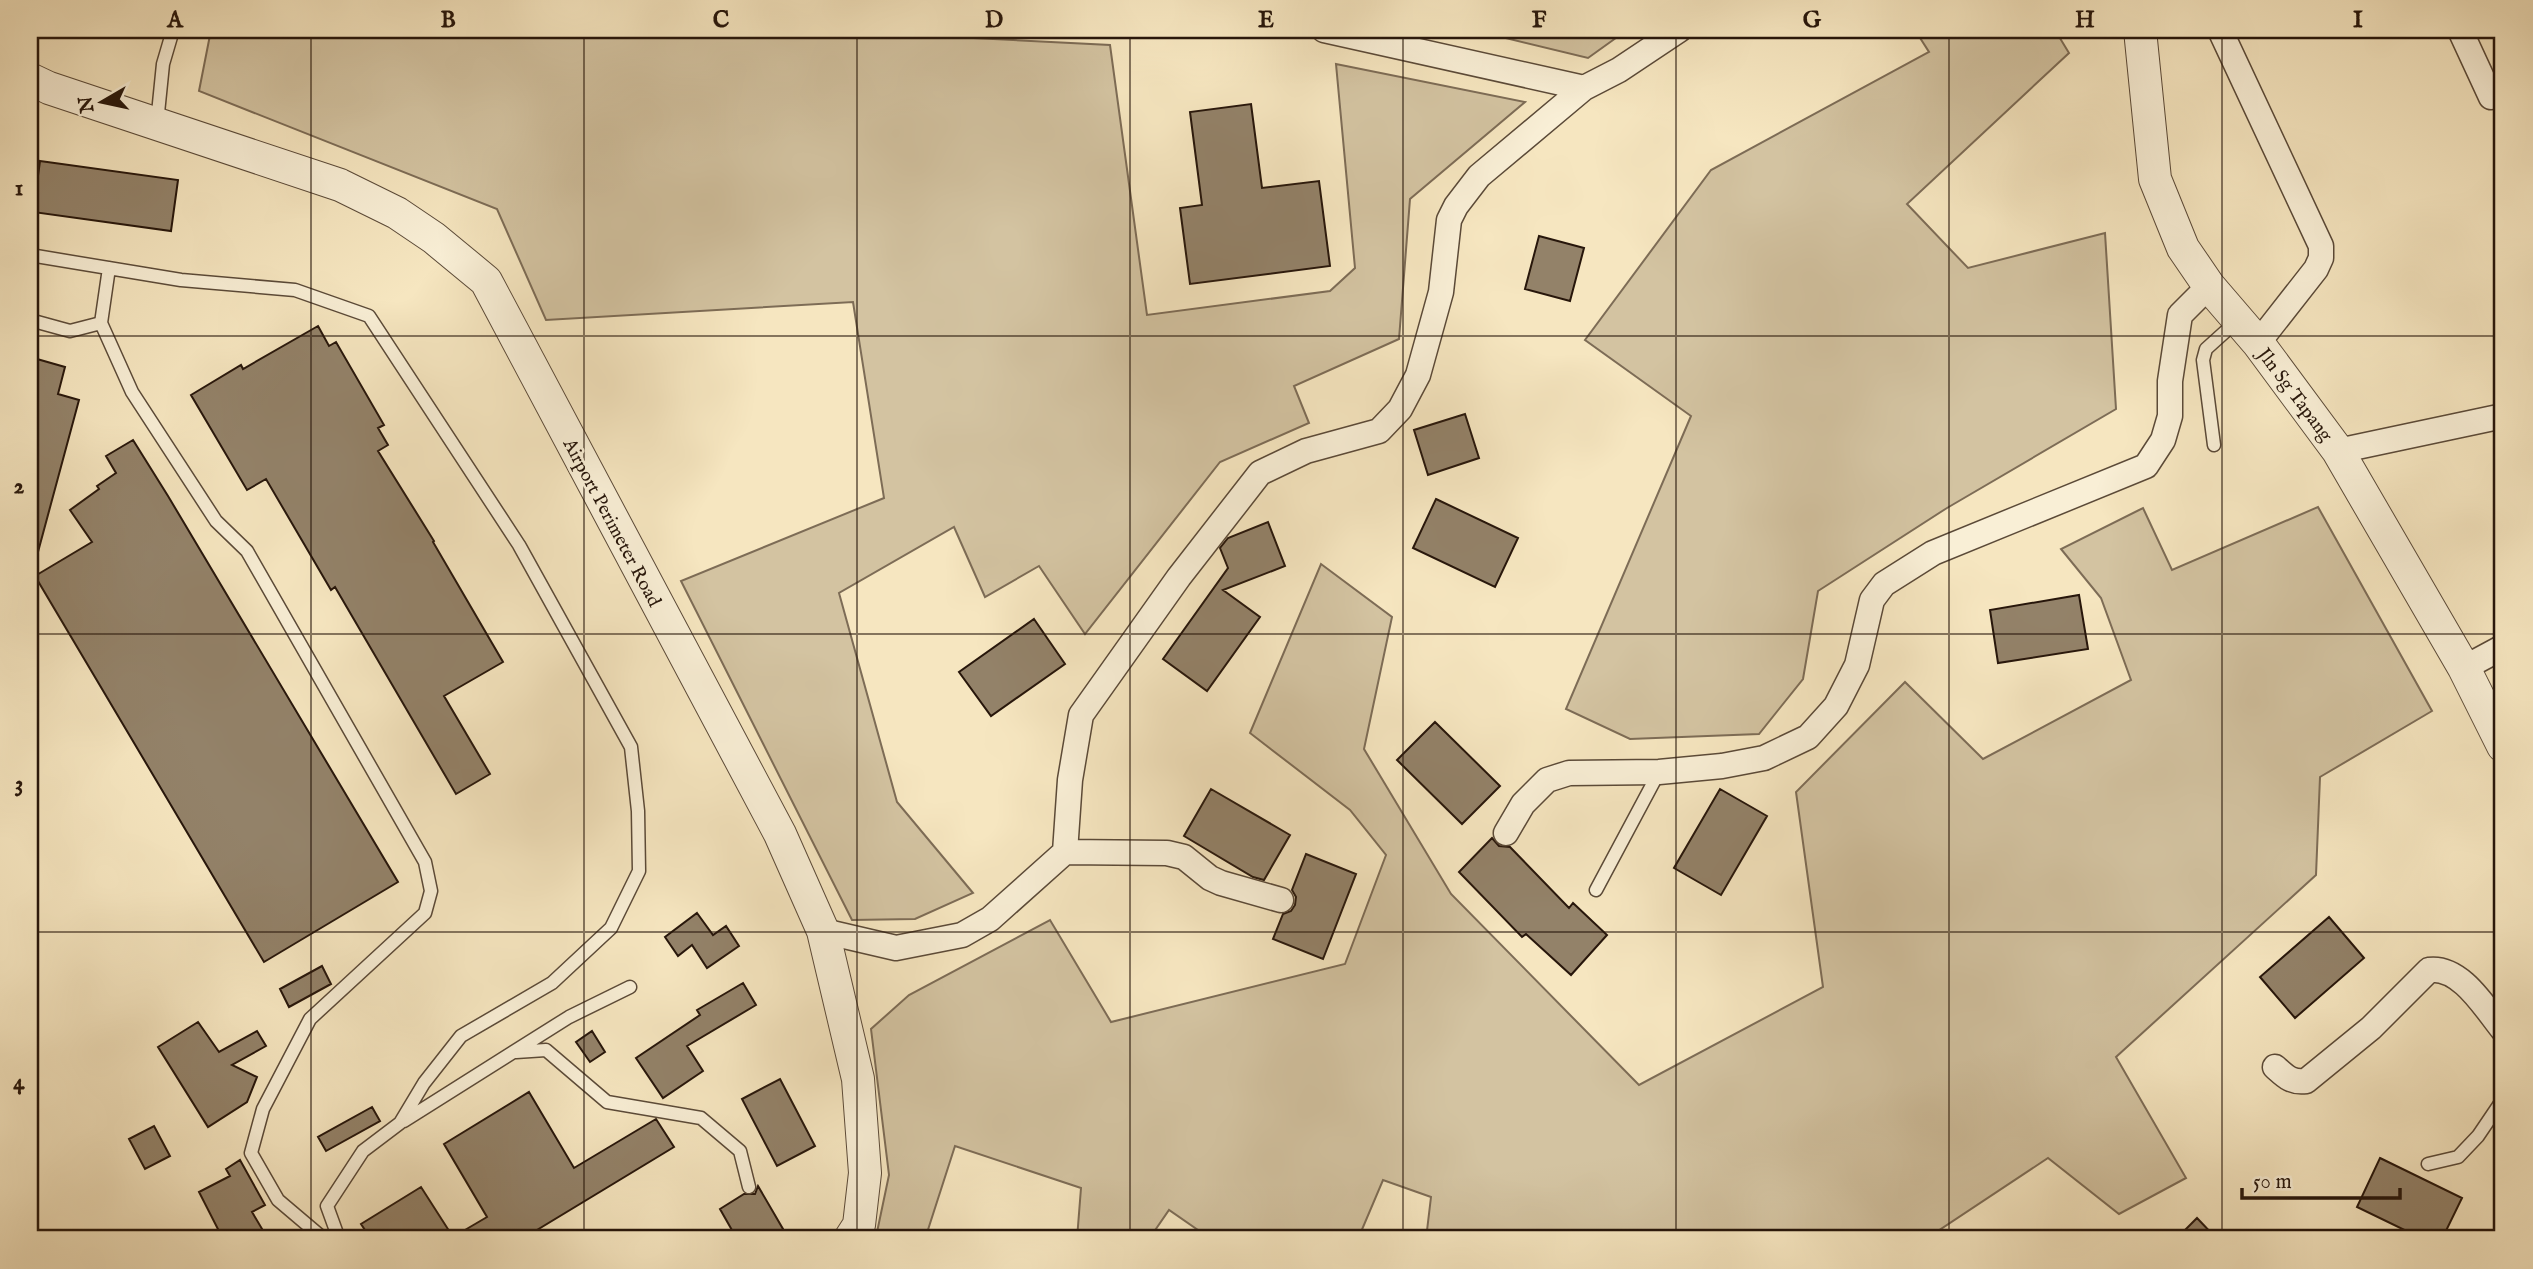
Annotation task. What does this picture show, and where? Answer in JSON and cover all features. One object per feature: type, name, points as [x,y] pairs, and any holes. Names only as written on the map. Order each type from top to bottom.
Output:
[{"type":"street","points":[[1324,30],[1584,88]]},
{"type":"street","points":[[1065,852],[1070,780],[1081,715],[1179,577],[1259,473],[1306,451],[1379,431],[1400,409],[1418,375],[1441,292],[1449,220],[1456,206],[1479,176],[1584,88],[1619,70],[1679,30]]},
{"type":"street","name":"Jln Sg Tapang","points":[[2140,30],[2155,179],[2183,248],[2209,286],[2258,343],[2338,451],[2463,668],[2503,746]]},
{"type":"street","points":[[2220,30],[2321,246],[2321,258],[2316,269],[2258,343]]},
{"type":"street","points":[[2460,30],[2491,97]]},
{"type":"street","name":"Airport Perimeter Road","points":[[30,79],[49,88],[340,185],[397,214],[434,238],[486,281],[780,834],[823,931],[858,1079],[865,1173],[859,1226],[850,1239]]},
{"type":"street","points":[[1506,832],[1523,804],[1546,780],[1569,773],[1659,772],[1722,766],[1764,758],[1808,737],[1836,706],[1857,665],[1871,600],[1884,584],[1933,553],[2146,466],[2163,439],[2170,416],[2170,381],[2180,316],[2209,286]]},
{"type":"street","points":[[2338,451],[2503,416]]},
{"type":"street","points":[[2463,668],[2503,648]]},
{"type":"street","points":[[823,931],[895,948],[962,935],[990,919],[1065,852],[1167,853],[1184,857],[1221,883],[1281,900]]},
{"type":"street","points":[[2275,1067],[2289,1080],[2306,1081],[2371,1028],[2430,970],[2448,971],[2473,992],[2503,1030]]},
{"type":"lane","points":[[157,123],[163,64],[173,30]]},
{"type":"lane","points":[[30,255],[181,280],[295,290],[369,316],[519,545],[631,747],[638,811],[639,871],[611,928],[552,982],[461,1036],[424,1083],[400,1123]]},
{"type":"lane","points":[[108,268],[101,323],[132,392],[216,521],[247,551],[425,862],[431,891],[425,914],[310,1019],[263,1109],[251,1153],[278,1200],[324,1239]]},
{"type":"lane","points":[[30,320],[70,331],[101,323]]},
{"type":"lane","points":[[2214,445],[2203,360],[2206,349],[2237,320]]},
{"type":"lane","points":[[1596,890],[1659,772]]},
{"type":"lane","points":[[339,1239],[327,1206],[363,1151],[400,1123],[569,1017],[630,986]]},
{"type":"lane","points":[[516,1052],[546,1050],[607,1102],[701,1118],[740,1151],[749,1187]]},
{"type":"lane","points":[[2428,1164],[2458,1157],[2478,1136],[2499,1105],[2503,1104]]},
{"type":"shaded area","points":[[211,30],[912,30],[914,35],[1110,45],[1147,315],[1330,291],[1355,268],[1336,64],[1525,102],[1410,199],[1399,339],[1294,386],[1309,423],[1220,462],[1085,634],[1039,566],[985,597],[954,527],[839,593],[897,802],[973,893],[915,919],[852,920],[681,581],[884,498],[853,302],[546,320],[497,209],[199,91]]},
{"type":"shaded area","points":[[1473,30],[1627,30],[1588,58]]},
{"type":"shaded area","points":[[1915,30],[2055,30],[2069,53],[1907,204],[1968,268],[2105,233],[2116,409],[1947,508],[1818,591],[1803,679],[1759,734],[1630,739],[1566,709],[1691,416],[1585,340],[1711,170],[1929,52]]},
{"type":"shaded area","points":[[2318,507],[2432,711],[2320,777],[2316,875],[2116,1057],[2186,1178],[2119,1214],[2048,1158],[1938,1231],[1946,1239],[1426,1239],[1431,1197],[1383,1180],[1358,1239],[1211,1239],[1169,1210],[1149,1239],[1077,1239],[1081,1188],[955,1146],[925,1239],[876,1237],[889,1175],[871,1029],[909,995],[1050,920],[1111,1022],[1345,964],[1386,855],[1350,810],[1250,733],[1321,564],[1392,617],[1364,749],[1451,894],[1639,1085],[1823,987],[1796,792],[1905,682],[1983,759],[2131,680],[2101,598],[2061,549],[2143,508],[2172,570]]},
{"type":"building","points":[[1251,104],[1262,188],[1319,181],[1330,266],[1190,284],[1180,208],[1202,205],[1190,112]]},
{"type":"building","points":[[40,161],[178,180],[171,231],[33,212]]},
{"type":"building","points":[[1539,236],[1584,248],[1570,301],[1525,289]]},
{"type":"building","points":[[318,326],[329,346],[336,342],[384,425],[378,428],[388,445],[378,451],[434,541],[503,662],[444,696],[490,774],[456,794],[335,587],[331,590],[266,479],[247,490],[191,395],[241,365],[243,369]]},
{"type":"building","points":[[30,357],[65,367],[58,394],[79,400],[35,563],[30,562]]},
{"type":"building","points":[[1465,414],[1479,458],[1428,475],[1414,430]]},
{"type":"building","points":[[133,440],[398,882],[264,962],[35,576],[92,542],[70,510],[116,473],[106,456]]},
{"type":"building","points":[[1436,499],[1518,538],[1495,587],[1413,548]]},
{"type":"building","points":[[1268,522],[1285,566],[1223,590],[1260,617],[1207,691],[1163,659],[1228,568],[1220,548],[1228,538]]},
{"type":"building","points":[[2079,595],[2088,649],[1998,663],[1990,610]]},
{"type":"building","points":[[1034,619],[1065,664],[991,716],[959,672]]},
{"type":"building","points":[[1435,722],[1500,786],[1462,824],[1397,760]]},
{"type":"building","points":[[1211,789],[1290,835],[1264,880],[1253,877],[1184,836]]},
{"type":"building","points":[[1720,789],[1767,816],[1721,895],[1674,868]]},
{"type":"building","points":[[1492,838],[1499,846],[1510,847],[1569,908],[1573,903],[1607,935],[1571,975],[1526,934],[1522,937],[1459,872]]},
{"type":"building","points":[[1306,854],[1356,874],[1323,959],[1273,939],[1283,914],[1291,911],[1295,905],[1296,897],[1292,890]]},
{"type":"building","points":[[697,913],[713,935],[726,926],[739,946],[707,968],[692,945],[678,956],[665,937]]},
{"type":"building","points":[[2329,917],[2364,958],[2295,1018],[2260,977]]},
{"type":"building","points":[[322,966],[331,984],[289,1007],[280,989]]},
{"type":"building","points":[[743,983],[756,1005],[687,1046],[703,1071],[663,1098],[636,1058],[700,1015],[697,1010]]},
{"type":"building","points":[[198,1022],[219,1052],[257,1031],[266,1046],[232,1065],[257,1077],[247,1102],[208,1127],[158,1047]]},
{"type":"building","points":[[592,1031],[605,1052],[590,1062],[576,1042]]},
{"type":"building","points":[[780,1079],[815,1146],[777,1166],[742,1099]]},
{"type":"building","points":[[529,1092],[574,1168],[656,1119],[674,1147],[522,1239],[371,1239],[361,1224],[421,1187],[453,1237],[487,1217],[444,1144]]},
{"type":"building","points":[[372,1107],[380,1121],[326,1151],[318,1137]]},
{"type":"building","points":[[154,1126],[170,1156],[145,1169],[129,1139]]},
{"type":"building","points":[[2380,1158],[2462,1198],[2442,1239],[2423,1239],[2357,1207]]},
{"type":"building","points":[[240,1160],[265,1205],[252,1212],[268,1239],[223,1239],[199,1192],[230,1176],[226,1169]]},
{"type":"building","points":[[758,1186],[783,1229],[766,1239],[737,1239],[720,1209],[744,1194],[755,1194]]},
{"type":"building","points":[[2197,1218],[2217,1239],[2176,1239]]}]
